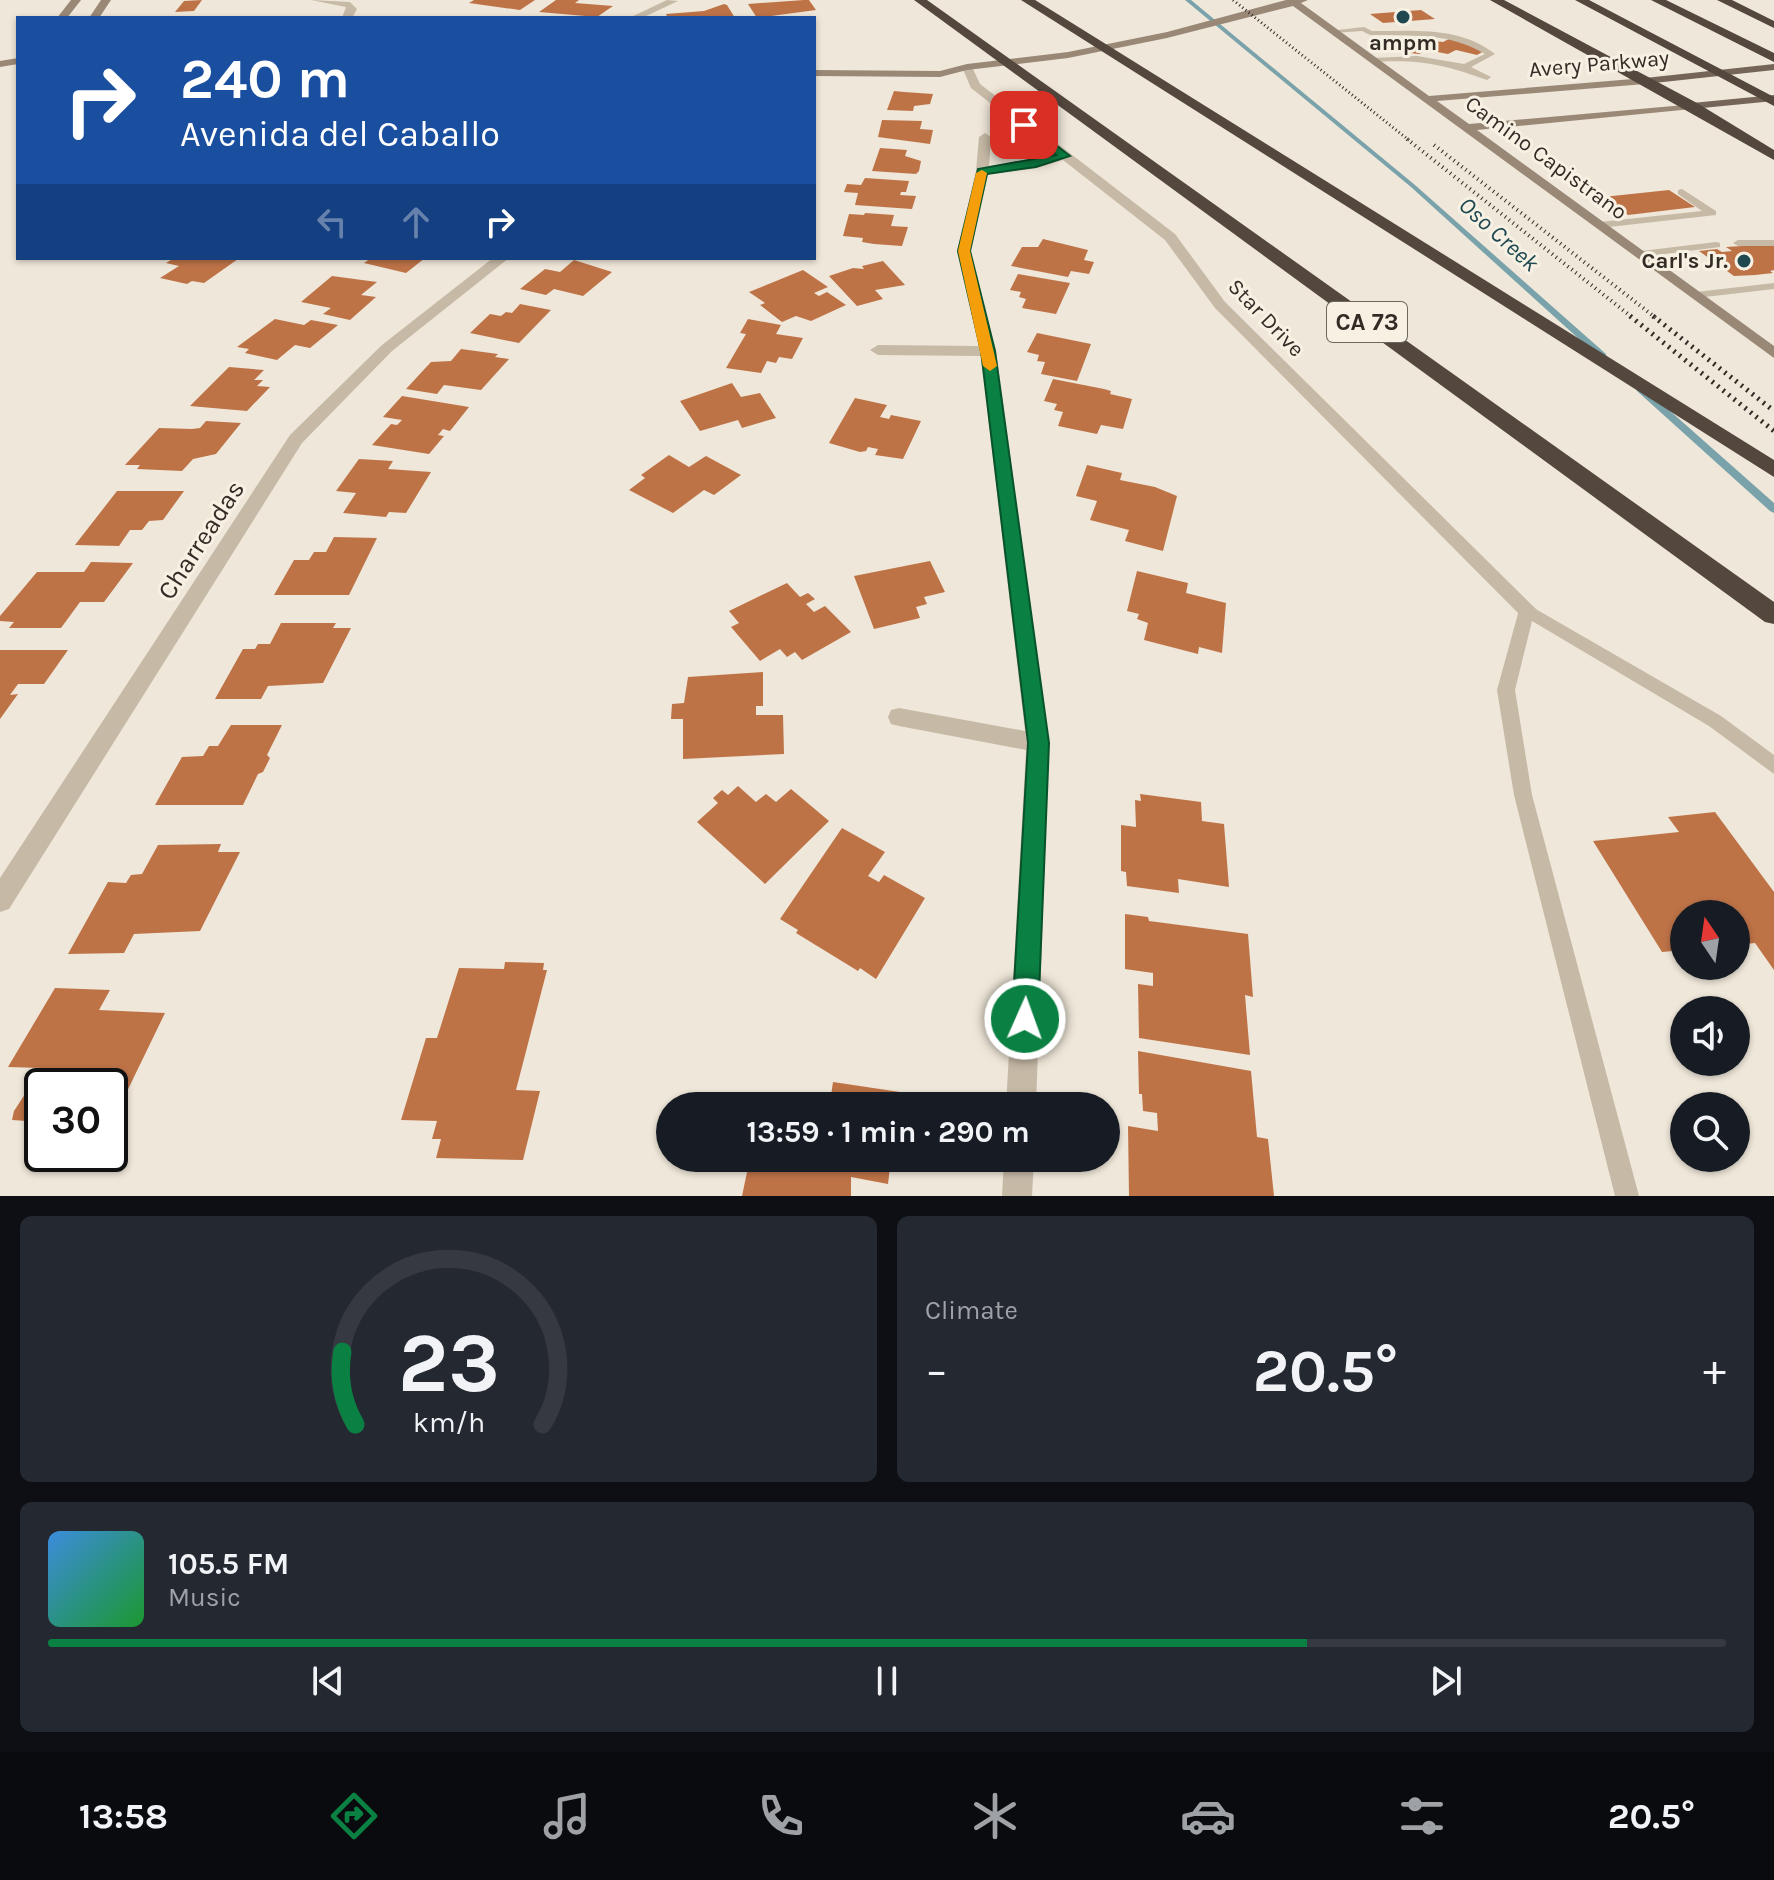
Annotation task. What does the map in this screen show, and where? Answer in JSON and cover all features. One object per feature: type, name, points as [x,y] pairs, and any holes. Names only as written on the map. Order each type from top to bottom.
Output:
[{"type":"highway","name":"CA 73","points":[[920,0],[1774,615]]},
{"type":"highway","points":[[1027,0],[1774,470]]},
{"type":"highway","points":[[1496,0],[1692,106],[1774,156]]},
{"type":"highway","points":[[1581,0],[1774,100]]},
{"type":"highway","points":[[1657,0],[1774,58]]},
{"type":"highway","points":[[1723,0],[1774,25]]},
{"type":"main road","points":[[64,16],[76,0]]},
{"type":"main road","name":"Camino Capistrano","points":[[1291,0],[1774,353]]},
{"type":"main road","points":[[816,73],[940,74],[967,67],[1068,55],[1167,35],[1303,0]]},
{"type":"main road","points":[[824,60],[937,62],[967,67]]},
{"type":"main road","name":"Avery Parkway","points":[[1427,99],[1774,67]]},
{"type":"main road","name":"Avery Parkway","points":[[1467,128],[1774,100]]},
{"type":"street","points":[[316,0],[350,5],[352,9],[348,16]]},
{"type":"street","points":[[657,0],[680,0]]},
{"type":"street","points":[[639,16],[673,1]]},
{"type":"street","points":[[635,16],[639,5]]},
{"type":"street","name":"Star Drive","points":[[967,67],[975,86],[1170,237],[1220,305],[1527,610]]},
{"type":"street","points":[[985,137],[982,171],[964,251],[988,351],[1038,743],[1022,1092]]},
{"type":"street","points":[[982,171],[1036,164],[1064,156]]},
{"type":"street","name":"Charreadas","points":[[0,900],[296,439],[387,348],[499,260]]},
{"type":"street","points":[[878,350],[988,351]]},
{"type":"street","points":[[899,717],[1038,743]]},
{"type":"street","points":[[1017,1196],[1018,1172]]},
{"type":"lane","points":[[1333,31],[1364,29],[1381,41]]},
{"type":"lane","points":[[1370,33],[1447,34],[1464,37],[1491,54],[1467,66]]},
{"type":"lane","points":[[1393,49],[1405,57]]},
{"type":"lane","points":[[1372,60],[1405,57],[1467,66],[1487,77]]},
{"type":"lane","points":[[1600,225],[1712,213],[1682,192]]},
{"type":"lane","points":[[1738,243],[1774,243]]},
{"type":"lane","points":[[1641,254],[1716,245]]},
{"type":"lane","points":[[1696,295],[1774,286]]},
{"type":"lane","points":[[1627,1196],[1523,795],[1506,690],[1527,610],[1715,721],[1774,766]]},
{"type":"building","points":[[202,0],[194,11],[175,12],[184,1]]},
{"type":"building","points":[[474,0],[535,0],[520,10],[469,3]]},
{"type":"building","points":[[556,0],[579,0],[575,3],[613,6],[598,16],[539,12]]},
{"type":"building","points":[[809,0],[816,10],[756,16],[748,4]]},
{"type":"building","points":[[724,4],[734,16],[666,14],[704,11]]},
{"type":"building","name":"ampm","points":[[1421,10],[1435,19],[1383,23],[1370,14]]},
{"type":"building","points":[[1395,37],[1443,42],[1451,38],[1484,51],[1477,55],[1456,50],[1448,54],[1427,50],[1419,54],[1402,52],[1386,41]]},
{"type":"building","points":[[894,91],[933,94],[930,104],[914,106],[913,111],[887,110]]},
{"type":"building","points":[[882,120],[922,121],[920,129],[933,130],[930,144],[878,137]]},
{"type":"building","points":[[880,148],[907,150],[905,156],[921,161],[919,171],[916,174],[872,171]]},
{"type":"building","points":[[865,178],[909,181],[906,192],[900,195],[916,196],[912,209],[855,205],[858,193],[844,192],[847,184],[861,185]]},
{"type":"building","points":[[1669,190],[1695,207],[1628,215],[1603,197]]},
{"type":"building","points":[[849,214],[894,215],[891,226],[908,227],[902,246],[862,242],[863,238],[843,236]]},
{"type":"building","points":[[1043,239],[1088,250],[1084,260],[1094,262],[1089,274],[1071,271],[1068,277],[1011,266],[1022,247],[1038,247]]},
{"type":"building","name":"Carl's Jr.","points":[[1774,244],[1774,270],[1770,271],[1773,273],[1755,275],[1734,276],[1699,251],[1717,249],[1722,252],[1732,251],[1726,247]]},
{"type":"building","points":[[171,260],[237,260],[204,283],[192,281],[187,284],[160,278],[179,266],[166,263]]},
{"type":"building","points":[[368,260],[422,260],[406,273],[364,263]]},
{"type":"building","points":[[574,260],[612,272],[583,296],[554,289],[546,295],[520,289],[545,269],[560,272]]},
{"type":"building","points":[[883,261],[905,285],[875,290],[883,299],[857,306],[829,276],[853,268],[864,269],[862,266]]},
{"type":"building","points":[[803,270],[828,287],[814,293],[819,296],[827,292],[846,305],[811,321],[796,316],[782,322],[760,305],[765,303],[749,292]]},
{"type":"building","points":[[1018,274],[1070,283],[1056,314],[1022,308],[1026,299],[1019,297],[1021,292],[1010,290]]},
{"type":"building","points":[[332,276],[377,282],[361,295],[376,297],[350,320],[323,314],[331,308],[301,302]]},
{"type":"building","points":[[520,304],[551,310],[519,343],[470,333],[490,314],[501,316],[506,312],[512,313]]},
{"type":"building","points":[[275,319],[304,325],[311,320],[338,325],[310,348],[295,345],[277,360],[245,353],[249,349],[237,347]]},
{"type":"building","points":[[748,319],[781,325],[776,334],[803,338],[792,359],[779,357],[776,363],[767,361],[761,373],[726,368],[746,334],[740,333]]},
{"type":"building","points":[[1037,333],[1091,344],[1077,381],[1041,374],[1045,362],[1037,361],[1039,355],[1027,352]]},
{"type":"building","points":[[461,349],[498,354],[495,357],[509,359],[481,390],[444,385],[437,394],[406,389],[431,362],[451,361]]},
{"type":"building","points":[[229,367],[264,370],[254,380],[263,380],[257,386],[270,387],[247,411],[190,406]]},
{"type":"building","points":[[1053,379],[1104,389],[1111,391],[1110,394],[1132,399],[1123,429],[1101,425],[1097,434],[1058,426],[1063,412],[1054,410],[1057,404],[1044,401]]},
{"type":"building","points":[[732,383],[741,397],[760,393],[776,418],[742,428],[738,420],[700,431],[680,401]]},
{"type":"building","points":[[402,396],[469,407],[450,431],[443,429],[438,435],[444,436],[429,454],[372,445],[391,424],[397,425],[402,420],[383,417]]},
{"type":"building","points":[[855,398],[887,405],[880,417],[889,419],[891,415],[921,421],[903,459],[875,455],[878,449],[868,447],[860,452],[829,443]]},
{"type":"building","points":[[206,421],[241,423],[216,454],[193,459],[182,471],[137,469],[140,465],[125,465],[159,428],[200,428]]},
{"type":"building","points":[[669,455],[689,467],[706,456],[741,475],[714,495],[704,490],[673,513],[629,490],[645,478],[641,475]]},
{"type":"building","points":[[359,459],[393,461],[388,469],[431,472],[406,513],[389,512],[386,517],[343,513],[356,493],[336,491]]},
{"type":"building","points":[[1087,465],[1122,473],[1120,480],[1155,487],[1177,496],[1163,551],[1125,541],[1129,530],[1090,520],[1097,501],[1076,496]]},
{"type":"building","points":[[117,491],[184,491],[163,520],[149,521],[142,530],[130,530],[119,546],[75,545]]},
{"type":"building","points":[[334,537],[377,538],[349,595],[274,595],[294,560],[309,560],[314,552],[326,552]]},
{"type":"building","points":[[930,561],[945,592],[924,597],[927,604],[916,607],[920,618],[874,629],[854,576]]},
{"type":"building","points":[[91,562],[133,563],[104,602],[80,602],[61,628],[9,628],[14,622],[0,621],[0,616],[37,572],[84,572]]},
{"type":"building","points":[[1137,571],[1188,583],[1186,593],[1226,603],[1222,653],[1199,647],[1198,654],[1144,640],[1148,623],[1137,619],[1139,614],[1127,611]]},
{"type":"building","points":[[787,583],[800,597],[808,593],[815,599],[806,604],[814,612],[825,606],[851,632],[802,660],[795,652],[787,657],[780,649],[760,661],[731,627],[739,623],[729,611]]},
{"type":"building","points":[[281,623],[336,623],[333,628],[351,628],[323,683],[268,686],[261,699],[215,699],[243,649],[270,644]]},
{"type":"building","points":[[0,650],[68,650],[44,684],[18,684],[10,695],[18,694],[0,719]]},
{"type":"building","points":[[763,672],[763,706],[756,706],[756,715],[783,715],[784,754],[683,759],[683,719],[671,719],[672,704],[684,703],[688,677]]},
{"type":"building","points":[[231,725],[282,725],[267,755],[270,758],[263,772],[258,774],[243,805],[155,805],[182,757],[203,756],[209,746],[218,746]]},
{"type":"building","points":[[738,786],[756,802],[766,794],[776,802],[791,789],[829,821],[765,884],[697,822],[718,803],[713,798],[722,790],[728,795]]},
{"type":"building","points":[[1140,794],[1201,802],[1202,821],[1224,824],[1229,887],[1178,879],[1179,893],[1127,886],[1126,872],[1121,871],[1121,825],[1136,827],[1135,800],[1141,801]]},
{"type":"building","points":[[1715,812],[1774,892],[1774,970],[1755,943],[1750,944],[1750,900],[1670,900],[1670,951],[1662,952],[1593,841],[1679,832],[1668,817]]},
{"type":"building","points":[[842,828],[885,852],[868,876],[879,882],[884,875],[925,898],[876,979],[796,933],[798,930],[780,919]]},
{"type":"building","points":[[221,844],[218,852],[240,852],[200,931],[134,934],[124,953],[68,954],[108,882],[126,883],[131,875],[142,874],[158,845]]},
{"type":"building","points":[[1125,914],[1148,917],[1149,921],[1248,934],[1253,997],[1245,995],[1250,1055],[1139,1038],[1138,984],[1153,986],[1153,973],[1125,969]]},
{"type":"building","points":[[505,962],[544,963],[543,970],[547,970],[516,1090],[540,1091],[523,1160],[436,1158],[441,1139],[432,1139],[437,1121],[401,1120],[426,1038],[437,1038],[459,968],[504,969]]},
{"type":"building","points":[[55,988],[110,990],[99,1010],[165,1013],[128,1089],[128,1068],[8,1067]]},
{"type":"building","points":[[1138,1051],[1251,1071],[1257,1137],[1268,1139],[1274,1196],[1129,1196],[1128,1126],[1158,1131],[1157,1113],[1143,1111],[1142,1094],[1139,1094]]},
{"type":"building","points":[[833,1082],[900,1092],[832,1092]]},
{"type":"building","points":[[24,1096],[24,1121],[12,1120]]},
{"type":"building","points":[[747,1172],[889,1172],[888,1184],[851,1177],[851,1196],[742,1196]]},
{"type":"waterway","name":"Oso Creek","points":[[1188,0],[1413,186],[1603,356]]},
{"type":"waterway","name":"Oso Creek","points":[[1640,389],[1774,509]]},
{"type":"railway","points":[[1233,0],[1410,141]]},
{"type":"railway","points":[[1407,139],[1633,318]]},
{"type":"railway","points":[[1434,145],[1656,318]]},
{"type":"railway","points":[[1630,316],[1774,431]]},
{"type":"railway","points":[[1653,316],[1774,411]]},
{"type":"slow traffic","points":[[982,173],[964,251],[990,366]]},
{"type":"place","name":"ampm","points":[[1403,17]]},
{"type":"place","name":"Carl's Jr.","points":[[1744,261]]},
{"type":"route","points":[[1024,125],[1064,156],[1036,164],[982,171],[964,251],[988,351],[1038,743],[1025,1019]]}]
